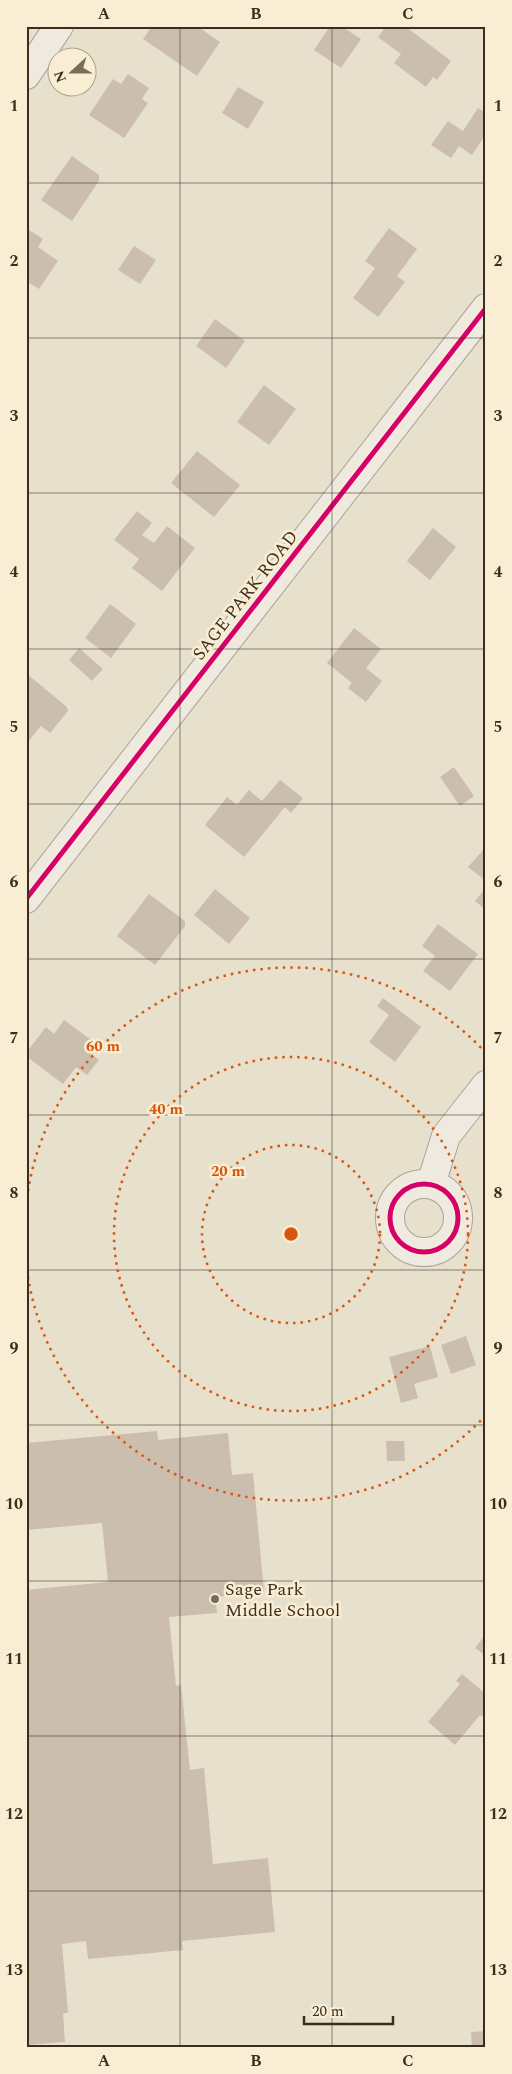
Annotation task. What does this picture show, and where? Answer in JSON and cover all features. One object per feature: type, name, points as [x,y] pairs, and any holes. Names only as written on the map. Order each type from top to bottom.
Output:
[{"type":"street","points":[[26,75],[59,26]]},
{"type":"street","name":"SAGE PARK ROAD","points":[[26,900],[486,308]]},
{"type":"street","points":[[431,1184],[446,1136],[486,1085]]},
{"type":"building","points":[[152,26],[197,26],[220,42],[197,76],[143,39]]},
{"type":"building","points":[[330,26],[341,26],[361,39],[341,68],[314,50]]},
{"type":"building","points":[[386,26],[405,26],[451,61],[437,80],[433,77],[426,87],[394,63],[401,54],[378,37]]},
{"type":"building","points":[[128,74],[149,88],[142,99],[148,103],[124,138],[89,115],[113,79],[121,84]]},
{"type":"building","points":[[238,87],[264,102],[248,129],[222,113]]},
{"type":"building","points":[[478,108],[486,113],[486,134],[472,155],[459,146],[451,158],[431,145],[448,121],[463,131]]},
{"type":"building","points":[[72,156],[99,175],[99,181],[72,221],[41,200]]},
{"type":"building","points":[[26,228],[43,239],[38,247],[58,261],[39,289],[28,282],[26,284]]},
{"type":"building","points":[[389,228],[417,249],[397,276],[405,282],[378,317],[353,298],[375,268],[365,261]]},
{"type":"building","points":[[134,246],[156,260],[140,284],[118,270]]},
{"type":"building","points":[[215,319],[245,341],[226,368],[196,346]]},
{"type":"building","points":[[264,385],[296,409],[269,445],[237,422]]},
{"type":"building","points":[[197,451],[240,485],[214,517],[171,483]]},
{"type":"building","points":[[137,511],[152,523],[142,535],[154,543],[167,526],[195,548],[162,591],[132,568],[139,559],[114,540]]},
{"type":"building","points":[[433,528],[456,547],[430,580],[407,561]]},
{"type":"building","points":[[110,604],[136,624],[111,658],[85,638]]},
{"type":"building","points":[[354,628],[381,649],[366,668],[382,681],[366,702],[348,688],[352,683],[327,663]]},
{"type":"building","points":[[79,648],[103,669],[92,681],[69,660]]},
{"type":"building","points":[[26,673],[67,707],[68,711],[50,733],[41,726],[26,744]]},
{"type":"building","points":[[454,767],[474,796],[460,806],[440,777]]},
{"type":"building","points":[[280,780],[303,798],[291,813],[285,807],[244,857],[205,825],[227,797],[237,805],[249,790],[262,801]]},
{"type":"building","points":[[484,849],[486,850],[486,881],[468,867]]},
{"type":"building","points":[[486,887],[486,910],[475,901]]},
{"type":"building","points":[[215,889],[250,918],[229,944],[194,915]]},
{"type":"building","points":[[149,894],[185,921],[185,926],[155,965],[117,936]]},
{"type":"building","points":[[438,924],[478,954],[450,991],[423,971],[435,956],[422,946]]},
{"type":"building","points":[[383,998],[421,1027],[395,1062],[369,1042],[389,1015],[377,1006]]},
{"type":"building","points":[[64,1020],[94,1042],[87,1051],[99,1060],[87,1075],[76,1067],[63,1084],[26,1056],[26,1053],[46,1027],[54,1034]]},
{"type":"building","points":[[466,1336],[476,1365],[451,1374],[441,1345]]},
{"type":"building","points":[[430,1346],[438,1377],[414,1384],[418,1398],[401,1403],[389,1357]]},
{"type":"building","points":[[157,1431],[158,1440],[228,1433],[232,1475],[253,1473],[264,1592],[215,1597],[217,1613],[169,1617],[176,1686],[181,1685],[190,1770],[204,1768],[213,1864],[268,1858],[275,1932],[182,1941],[183,1950],[88,1959],[86,1941],[62,1944],[68,2013],[63,2013],[65,2042],[26,2045],[26,1590],[108,1582],[102,1523],[26,1530],[26,1443]]},
{"type":"building","points":[[386,1441],[404,1441],[405,1461],[387,1461]]},
{"type":"building","points":[[486,1634],[486,1656],[475,1648]]},
{"type":"building","points":[[462,1674],[486,1694],[486,1718],[480,1715],[455,1745],[428,1722],[460,1684],[456,1681]]},
{"type":"building","points":[[486,2031],[486,2048],[472,2048],[471,2032]]},
{"type":"cycle path","points":[[26,899],[486,308]]},
{"type":"cycle path","points":[[424,1184],[437,1186],[448,1194],[456,1205],[458,1218],[456,1231],[448,1242],[437,1250],[424,1252],[411,1250],[400,1242],[392,1231],[390,1218],[392,1205],[400,1194],[411,1186],[424,1184]]},
{"type":"place","name":"Sage Park Middle School","points":[[215,1599]]}]
